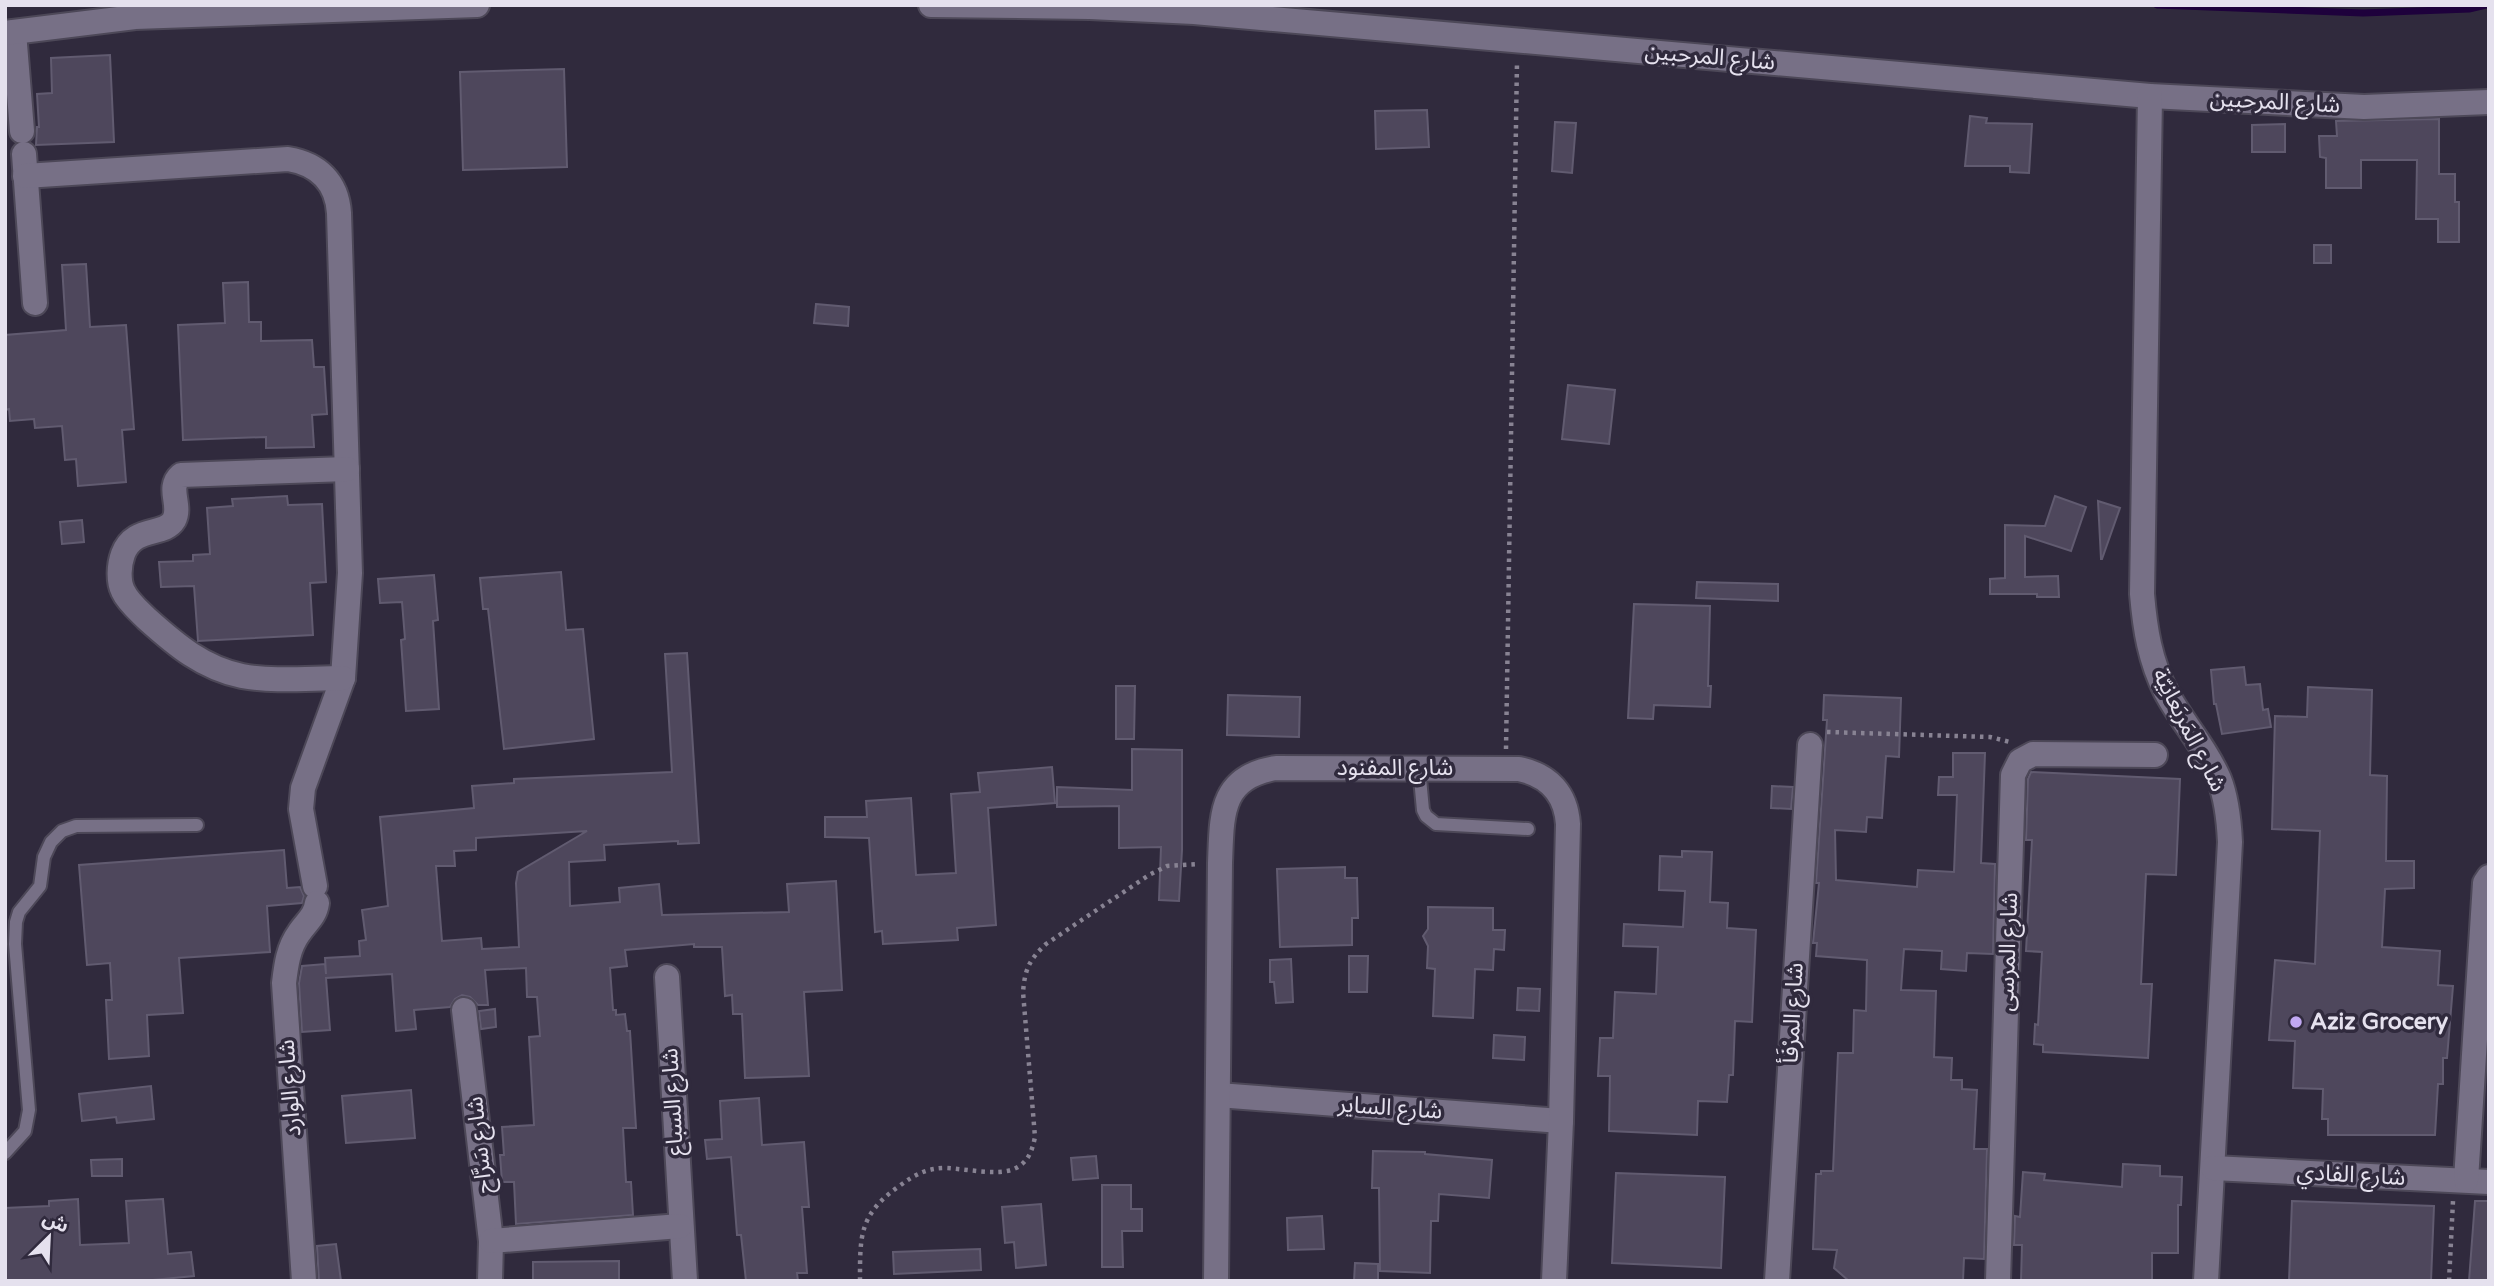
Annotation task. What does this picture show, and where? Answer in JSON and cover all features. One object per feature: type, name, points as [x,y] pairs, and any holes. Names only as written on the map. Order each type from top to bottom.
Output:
[{"type":"street","points":[[35,303],[24,154],[10,33],[135,17],[477,5]]},
{"type":"street","name":"شارع المرحبين","points":[[931,5],[1090,7],[1194,12],[2150,96],[2364,107],[2489,102]]},
{"type":"street","name":"شارع المَربَعانِيّة","points":[[2150,96],[2142,594],[2145,628],[2152,660],[2165,690],[2220,781],[2229,822],[2206,1281]]},
{"type":"street","points":[[24,154],[288,159],[300,161],[322,173],[335,192],[339,213],[347,469],[350,573],[343,678],[257,678],[213,667],[185,652],[138,610],[127,598],[120,580],[121,559],[129,544],[144,533],[166,527],[174,520],[174,486],[181,475],[347,469]]},
{"type":"street","name":"شارع الوارد","points":[[304,1281],[284,983],[290,947],[314,914],[316,895],[301,809],[303,788],[343,678]]},
{"type":"street","name":"شارع المرْفَأ","points":[[1777,1281],[1810,745]]},
{"type":"street","points":[[2026,756],[2040,753],[2155,755]]},
{"type":"street","name":"شارع المرسى","points":[[1998,1281],[2013,775],[2015,768],[2026,756]]},
{"type":"street","name":"شارع المفنود","points":[[1216,1281],[1220,863],[1223,809],[1237,784],[1248,776],[1276,768],[1419,768],[1530,771],[1541,776],[1558,792],[1567,813],[1561,1121],[1553,1281]]},
{"type":"street","points":[[2469,1180],[2485,883],[2489,877]]},
{"type":"street","name":"شارع السباع","points":[[667,977],[685,1281]]},
{"type":"street","name":"شارع سَرَّاح","points":[[464,1010],[491,1241],[490,1281]]},
{"type":"street","name":"شارع الساير","points":[[1218,1095],[1561,1121]]},
{"type":"street","name":"شارع الفادي","points":[[2213,1168],[2469,1180]]},
{"type":"street","points":[[491,1241],[680,1226]]},
{"type":"lane","points":[[1419,768],[1423,810],[1436,824],[1528,829]]},
{"type":"lane","points":[[5,1153],[25,1131],[29,1110],[15,944],[16,922],[19,912],[40,886],[44,857],[51,842],[62,831],[76,826],[197,825]]},
{"type":"path","points":[[1506,769],[1517,40]]},
{"type":"path","points":[[1810,745],[1816,735],[1826,732],[1990,737],[2011,743],[2026,756]]},
{"type":"path","points":[[859,1281],[863,1228],[880,1199],[915,1174],[930,1169],[1010,1170],[1023,1163],[1032,1152],[1035,1137],[1023,992],[1024,974],[1032,957],[1046,944],[1167,866],[1220,863]]},
{"type":"path","points":[[2449,1281],[2469,1180]]},
{"type":"building","points":[[110,55],[114,142],[36,145],[39,127],[37,94],[52,93],[51,58]]},
{"type":"building","points":[[564,69],[567,167],[463,170],[460,72]]},
{"type":"building","points":[[1427,110],[1429,147],[1376,149],[1375,111]]},
{"type":"building","points":[[1970,116],[1987,118],[1986,123],[2032,124],[2029,173],[2010,172],[2010,166],[1965,166]]},
{"type":"building","points":[[2439,119],[2439,174],[2455,174],[2455,202],[2459,202],[2459,242],[2438,242],[2438,219],[2416,219],[2417,160],[2361,160],[2361,188],[2326,188],[2326,158],[2320,157],[2319,136],[2337,136],[2336,121]]},
{"type":"building","points":[[1555,122],[1576,123],[1572,173],[1552,171]]},
{"type":"building","points":[[2285,124],[2285,152],[2252,152],[2252,125]]},
{"type":"building","points":[[2314,245],[2331,245],[2331,263],[2314,263]]},
{"type":"building","points":[[86,264],[90,327],[126,325],[134,429],[122,430],[126,482],[78,486],[76,459],[65,460],[62,426],[35,428],[34,419],[10,421],[9,409],[5,410],[5,335],[66,330],[62,265]]},
{"type":"building","points":[[248,282],[249,322],[261,322],[261,341],[312,340],[314,367],[324,367],[327,414],[312,415],[314,447],[266,448],[266,437],[183,440],[178,325],[225,323],[223,283]]},
{"type":"building","points":[[816,304],[849,307],[848,326],[814,323]]},
{"type":"building","points":[[1568,385],[1615,390],[1609,444],[1562,439]]},
{"type":"building","points":[[287,496],[288,505],[322,504],[326,582],[310,583],[313,635],[198,641],[194,586],[161,587],[159,562],[193,561],[193,555],[210,554],[207,508],[233,506],[232,499]]},
{"type":"building","points":[[2055,496],[2086,507],[2071,551],[2025,536],[2025,577],[2058,576],[2059,597],[1990,594],[1990,579],[2005,578],[2005,525],[2045,526]]},
{"type":"building","points":[[2098,501],[2120,508],[2102,559],[2101,559]]},
{"type":"building","points":[[82,520],[84,542],[62,544],[60,522]]},
{"type":"building","points":[[561,572],[566,630],[583,629],[594,739],[504,749],[488,609],[483,609],[480,578]]},
{"type":"building","points":[[434,575],[438,620],[433,621],[439,709],[406,711],[401,640],[405,639],[402,602],[380,603],[378,579]]},
{"type":"building","points":[[1697,582],[1778,584],[1778,601],[1696,598]]},
{"type":"building","points":[[1634,604],[1710,606],[1710,707],[1654,705],[1653,719],[1628,718]]},
{"type":"building","points":[[687,653],[699,843],[678,844],[678,841],[604,845],[605,860],[569,862],[570,906],[620,902],[619,888],[659,884],[662,915],[789,912],[787,884],[836,881],[842,990],[804,992],[809,1076],[745,1078],[742,1014],[733,1014],[732,995],[725,996],[722,947],[694,947],[694,944],[625,950],[627,966],[610,968],[613,1010],[616,1010],[616,1015],[625,1014],[627,1031],[630,1031],[636,1128],[623,1128],[626,1182],[631,1182],[633,1215],[516,1224],[514,1182],[502,1182],[500,1155],[504,1155],[502,1127],[534,1125],[529,1037],[540,1036],[537,997],[527,997],[526,968],[485,970],[488,1005],[478,1005],[470,997],[462,995],[455,999],[450,1007],[414,1010],[416,1029],[396,1031],[392,974],[326,978],[330,1030],[302,1032],[299,983],[302,966],[325,964],[326,974],[325,958],[360,956],[359,941],[366,940],[362,910],[388,906],[380,817],[474,808],[472,786],[514,783],[514,779],[672,772],[665,654]],"holes":[[[587,831],[518,872],[516,883],[519,947],[482,949],[481,938],[442,941],[436,866],[455,866],[454,851],[476,850],[476,838]]]},
{"type":"building","points":[[2244,667],[2246,685],[2260,684],[2263,710],[2268,709],[2271,727],[2222,734],[2214,704],[2211,670]]},
{"type":"building","points":[[1116,686],[1135,686],[1134,739],[1116,739]]},
{"type":"building","points":[[2308,687],[2372,690],[2370,775],[2387,776],[2386,861],[2414,861],[2414,888],[2385,889],[2382,947],[2440,951],[2438,985],[2453,986],[2447,1058],[2443,1058],[2443,1084],[2438,1084],[2435,1135],[2328,1135],[2328,1119],[2322,1119],[2323,1089],[2293,1088],[2295,1041],[2269,1040],[2275,960],[2315,964],[2320,831],[2272,829],[2275,716],[2307,717]]},
{"type":"building","points":[[1228,695],[1300,697],[1299,737],[1227,735]]},
{"type":"building","points":[[1824,695],[1901,698],[1899,757],[1886,756],[1882,818],[1867,817],[1866,832],[1835,830],[1836,880],[1917,887],[1918,870],[1954,872],[1957,795],[1938,795],[1939,777],[1953,777],[1953,753],[1985,753],[1981,863],[1995,864],[1993,954],[1967,953],[1966,971],[1941,969],[1942,951],[1904,949],[1901,990],[1936,991],[1934,1057],[1952,1058],[1951,1080],[1962,1080],[1962,1089],[1977,1090],[1974,1149],[1987,1149],[1984,1259],[1964,1258],[1963,1281],[1849,1281],[1834,1268],[1837,1250],[1813,1249],[1816,1174],[1833,1171],[1838,1053],[1853,1053],[1854,1010],[1866,1011],[1867,960],[1816,956],[1817,943],[1813,943],[1819,883],[1816,883],[1827,720],[1823,720]]},
{"type":"building","points":[[1132,749],[1182,750],[1179,901],[1159,900],[1161,847],[1119,848],[1119,806],[1057,807],[1057,787],[1132,790]]},
{"type":"building","points":[[1052,767],[1055,803],[988,808],[996,925],[957,928],[958,940],[883,944],[882,931],[875,932],[869,838],[825,837],[825,817],[867,817],[866,801],[911,798],[916,875],[956,873],[951,794],[980,792],[978,773]]},
{"type":"building","points":[[2031,772],[2180,779],[2176,875],[2146,874],[2141,984],[2152,984],[2148,1058],[2043,1052],[2043,1045],[2034,1044],[2035,1024],[2038,1025],[2042,952],[2026,951],[2032,840],[2026,840],[2028,779]]},
{"type":"building","points":[[1772,786],[1793,787],[1791,809],[1771,808]]},
{"type":"building","points":[[284,850],[287,888],[300,887],[304,896],[302,903],[267,906],[270,952],[179,958],[183,1013],[147,1015],[149,1056],[109,1059],[106,1000],[112,1000],[110,963],[87,965],[79,865]]},
{"type":"building","points":[[1682,851],[1712,852],[1710,902],[1728,903],[1727,928],[1756,930],[1752,1022],[1735,1021],[1733,1075],[1729,1075],[1727,1102],[1698,1101],[1697,1135],[1609,1131],[1610,1076],[1598,1076],[1600,1038],[1613,1038],[1615,992],[1656,994],[1658,947],[1623,946],[1624,924],[1683,927],[1685,891],[1659,890],[1660,856],[1682,857]]},
{"type":"building","points":[[1345,867],[1345,878],[1357,878],[1358,918],[1352,918],[1352,945],[1280,947],[1277,869]]},
{"type":"building","points":[[1428,907],[1493,908],[1493,930],[1505,930],[1504,950],[1494,949],[1493,970],[1475,969],[1473,1018],[1433,1016],[1435,969],[1427,968],[1428,946],[1423,936],[1428,929]]},
{"type":"building","points":[[1349,956],[1368,956],[1367,992],[1349,992]]},
{"type":"building","points":[[1291,959],[1293,1002],[1276,1003],[1274,982],[1270,982],[1270,960]]},
{"type":"building","points":[[1518,988],[1540,989],[1539,1011],[1517,1010]]},
{"type":"building","points":[[495,1009],[496,1027],[481,1029],[479,1011]]},
{"type":"building","points":[[1494,1035],[1525,1037],[1524,1060],[1493,1058]]},
{"type":"building","points":[[151,1086],[154,1119],[117,1123],[116,1117],[82,1121],[79,1094]]},
{"type":"building","points":[[411,1090],[415,1138],[346,1143],[342,1096]]},
{"type":"building","points":[[759,1098],[762,1145],[804,1142],[809,1207],[802,1207],[807,1273],[797,1273],[798,1281],[746,1281],[741,1235],[737,1235],[731,1157],[707,1159],[705,1140],[722,1139],[720,1101]]},
{"type":"building","points":[[1373,1151],[1425,1152],[1492,1160],[1489,1198],[1439,1194],[1438,1221],[1431,1221],[1430,1273],[1380,1271],[1379,1188],[1372,1188]]},
{"type":"building","points":[[1096,1156],[1098,1178],[1073,1180],[1071,1158]]},
{"type":"building","points":[[122,1159],[122,1176],[92,1176],[91,1160]]},
{"type":"building","points":[[2123,1164],[2160,1166],[2160,1176],[2182,1177],[2181,1205],[2178,1205],[2178,1253],[2152,1253],[2152,1281],[2021,1281],[2022,1245],[2014,1245],[2015,1216],[2020,1217],[2023,1172],[2045,1174],[2044,1180],[2122,1187]]},
{"type":"building","points":[[1616,1173],[1725,1177],[1721,1268],[1612,1263]]},
{"type":"building","points":[[1102,1185],[1131,1185],[1131,1209],[1142,1209],[1142,1231],[1122,1231],[1123,1267],[1102,1267]]},
{"type":"building","points":[[78,1199],[80,1245],[129,1243],[126,1201],[163,1199],[168,1254],[191,1252],[194,1276],[142,1281],[5,1281],[5,1208],[49,1206],[49,1201]]},
{"type":"building","points":[[2292,1201],[2434,1206],[2431,1281],[2289,1281]]},
{"type":"building","points":[[2475,1201],[2489,1201],[2489,1281],[2469,1281]]},
{"type":"building","points":[[1041,1204],[1046,1265],[1016,1268],[1014,1242],[1005,1243],[1002,1207]]},
{"type":"building","points":[[1322,1216],[1324,1249],[1288,1250],[1287,1218]]},
{"type":"building","points":[[336,1244],[341,1281],[319,1281],[317,1246]]},
{"type":"building","points":[[980,1249],[981,1270],[894,1274],[893,1252]]},
{"type":"building","points":[[619,1261],[619,1281],[533,1281],[533,1262]]},
{"type":"building","points":[[1355,1263],[1378,1264],[1378,1281],[1354,1281]]},
{"type":"waterway","points":[[2157,5],[2363,13],[2469,9],[2486,5]]},
{"type":"place","name":"Aziz Grocery","points":[[2296,1022]]}]
